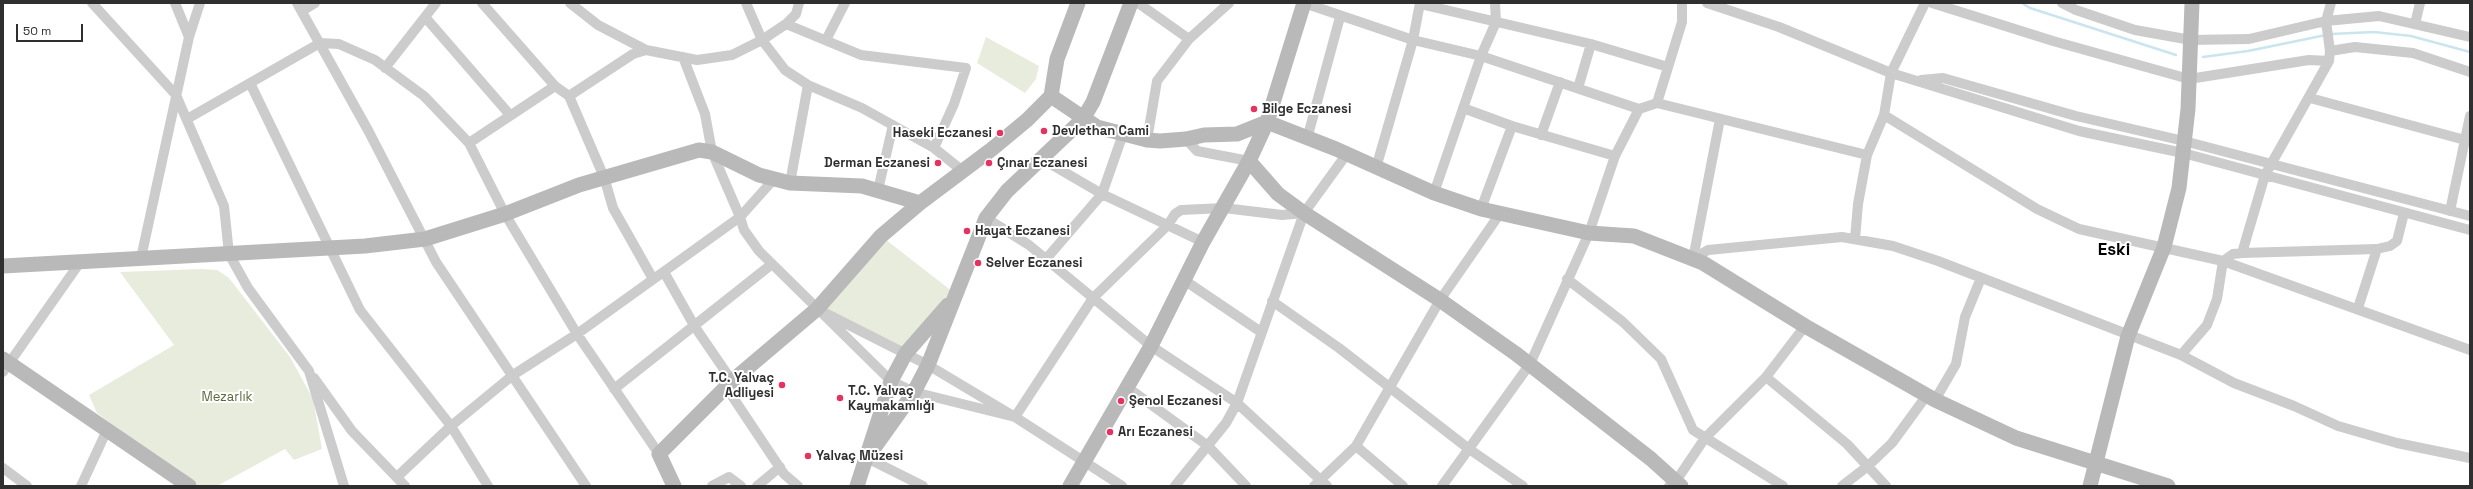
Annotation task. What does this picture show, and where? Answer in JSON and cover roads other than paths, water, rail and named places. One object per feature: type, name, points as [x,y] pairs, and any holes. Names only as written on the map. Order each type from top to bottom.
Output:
[{"type":"street","points":[[92,3],[176,96],[224,206],[229,254],[248,288],[352,431],[398,476],[406,486]]},
{"type":"street","points":[[175,3],[189,36]]},
{"type":"street","points":[[141,258],[189,36],[200,3]]},
{"type":"street","points":[[315,3],[299,7],[320,43],[436,262],[586,486]]},
{"type":"street","points":[[385,68],[436,3]]},
{"type":"street","points":[[482,3],[555,86],[569,96],[604,177],[612,208],[652,278]]},
{"type":"street","points":[[570,3],[598,25],[646,50],[697,60],[732,55],[762,40],[786,24],[796,14],[800,3]]},
{"type":"street","points":[[746,3],[762,40],[785,70],[808,85],[862,108],[934,148],[964,172]]},
{"type":"street","points":[[826,40],[844,3]]},
{"type":"street","points":[[659,454],[729,384],[817,310],[881,236],[920,203],[964,172],[1027,120],[1050,96],[1057,59],[1078,3]]},
{"type":"street","points":[[867,458],[914,392],[928,365],[957,295],[986,218],[1007,191],[1083,119],[1092,102],[1131,3]]},
{"type":"street","points":[[1138,3],[1189,39]]},
{"type":"street","points":[[1147,140],[1157,81],[1189,39],[1229,3]]},
{"type":"street","points":[[1070,486],[1150,346],[1203,242],[1224,208],[1249,160],[1267,122],[1304,3],[1340,17],[1414,40],[1480,56],[1639,109],[1656,103],[1867,155]]},
{"type":"street","points":[[1376,168],[1414,40],[1420,3],[1591,44],[1668,67]]},
{"type":"street","points":[[1434,193],[1480,56],[1496,22],[1494,3]]},
{"type":"street","points":[[1656,103],[1682,22],[1682,3]]},
{"type":"street","points":[[1707,3],[1779,27],[1891,72],[2079,130],[2184,147],[2270,164],[2470,216]]},
{"type":"street","points":[[1855,239],[1858,204],[1867,155],[1884,115],[1891,72],[1925,3]]},
{"type":"street","points":[[1932,3],[2053,41],[2189,79],[2330,56],[2355,47],[2413,54],[2470,72]]},
{"type":"street","points":[[2062,3],[2077,7],[2136,30],[2190,40],[2249,39],[2326,21],[2379,16],[2470,37]]},
{"type":"street","points":[[2090,486],[2128,336],[2164,247],[2179,188],[2184,147],[2189,79],[2192,3]]},
{"type":"street","points":[[2242,253],[2265,175],[2270,164],[2310,98],[2330,56],[2326,21],[2331,3]]},
{"type":"street","points":[[2415,24],[2420,3]]},
{"type":"street","points":[[1307,139],[1340,17]]},
{"type":"street","points":[[425,18],[510,115]]},
{"type":"street","points":[[786,24],[861,55],[966,68],[954,104],[934,148]]},
{"type":"street","points":[[187,119],[320,43],[339,44],[375,60],[424,96],[469,143],[505,214],[577,334],[659,454],[674,486]]},
{"type":"street","points":[[1578,88],[1591,44]]},
{"type":"street","points":[[569,96],[633,54],[646,50]]},
{"type":"street","points":[[683,57],[705,114],[712,152],[740,217],[744,230],[772,264],[817,310],[891,381],[914,392],[1015,417]]},
{"type":"street","points":[[1541,135],[1560,82]]},
{"type":"street","points":[[250,83],[360,310],[451,426],[488,486]]},
{"type":"street","points":[[790,183],[808,85]]},
{"type":"street","points":[[469,143],[555,86]]},
{"type":"street","points":[[1050,96],[1097,127],[1147,140],[1186,139],[1204,135],[1237,134],[1267,122],[1346,154],[1434,193],[1481,209],[1589,233],[1634,236],[1703,263],[1806,326],[1931,398],[2016,438],[2168,486]]},
{"type":"street","points":[[2310,98],[2465,140]]},
{"type":"street","points":[[1463,108],[1512,126],[1615,156]]},
{"type":"street","points":[[1442,486],[1530,364],[1589,233],[1615,156],[1639,109]]},
{"type":"street","points":[[1884,115],[2038,209],[2079,229],[2223,260],[2470,350]]},
{"type":"street","points":[[2450,211],[2470,116]]},
{"type":"street","points":[[1693,258],[1720,119]]},
{"type":"street","points":[[878,190],[893,125]]},
{"type":"street","points":[[1481,209],[1512,126]]},
{"type":"street","points":[[1046,259],[1102,194],[1123,134]]},
{"type":"street","points":[[1186,139],[1197,151],[1249,160],[1278,194],[1304,213],[1440,300],[1530,364],[1651,459],[1675,484],[1705,438],[1766,377],[1806,326]]},
{"type":"street","points":[[2184,147],[2265,175],[2470,230]]},
{"type":"street","points":[[3,266],[331,248],[425,239],[505,214],[604,177],[699,150],[712,152],[759,175],[790,183],[848,184],[878,190],[920,203]]},
{"type":"street","points":[[1175,486],[1226,423],[1237,403],[1304,213],[1346,154]]},
{"type":"street","points":[[1042,159],[1102,194],[1203,242]]},
{"type":"street","points":[[398,476],[451,426],[513,375],[577,334],[652,278],[664,272],[740,217],[774,179]]},
{"type":"street","points":[[1015,417],[1094,298],[1168,225],[1175,214],[1181,210],[1224,208],[1282,215],[1304,213]]},
{"type":"street","points":[[2223,260],[2233,254],[2242,253],[2377,249],[2390,246],[2397,241],[2404,213]]},
{"type":"street","points":[[986,218],[1029,245],[1150,346],[1237,403],[1321,484],[1356,446],[1388,386],[1440,300],[1499,214]]},
{"type":"street","points":[[1693,258],[1708,250],[1842,237],[1893,246],[1981,278],[2128,336],[2181,355],[2234,384],[2294,406],[2338,426],[2397,442],[2470,458]]},
{"type":"street","points":[[2358,308],[2377,249]]},
{"type":"street","points":[[2181,355],[2207,325],[2218,299],[2223,260]]},
{"type":"street","points":[[80,261],[5,364],[107,430],[189,486]]},
{"type":"street","points":[[614,389],[695,327],[772,264]]},
{"type":"street","points":[[664,272],[695,327],[780,467],[798,486]]},
{"type":"street","points":[[1842,486],[1868,466],[1892,443],[1931,398],[1956,364],[1965,317],[1981,278]]},
{"type":"street","points":[[1567,279],[1623,322],[1661,359],[1692,430],[1783,486]]},
{"type":"street","points":[[1184,280],[1261,332]]},
{"type":"street","points":[[857,486],[891,381],[906,353],[957,295]]},
{"type":"street","points":[[1272,301],[1388,386],[1469,449],[1523,486]]},
{"type":"street","points":[[817,310],[928,365],[1015,417],[1122,486]]},
{"type":"street","points":[[309,371],[344,486]]},
{"type":"street","points":[[1766,377],[1846,444],[1886,486]]},
{"type":"street","points":[[1127,387],[1208,446],[1246,486]]},
{"type":"street","points":[[81,486],[107,430]]},
{"type":"street","points":[[1356,446],[1403,486]]},
{"type":"street","points":[[867,458],[923,486]]},
{"type":"street","points":[[757,486],[780,467]]},
{"type":"street","points":[[3,468],[27,486]]},
{"type":"street","points":[[712,486],[730,477],[741,486]]},
{"type":"waterway","points":[[2022,3],[2030,8],[2176,55]]},
{"type":"waterway","points":[[2331,34],[2374,32],[2411,36],[2470,52]]},
{"type":"waterway","points":[[2203,57],[2248,51],[2326,35]]},
{"type":"place","name":"Bilge Eczanesi","points":[[1254,109]]},
{"type":"place","name":"Devlethan Cami","points":[[1044,131]]},
{"type":"place","name":"Haseki Eczanesi","points":[[1000,133]]},
{"type":"place","name":"Derman Eczanesi","points":[[938,163]]},
{"type":"place","name":"Çınar Eczanesi","points":[[989,163]]},
{"type":"place","name":"Hayat Eczanesi","points":[[967,231]]},
{"type":"place","name":"Selver Eczanesi","points":[[978,263]]},
{"type":"place","name":"T.C. Yalvaç Adliyesi","points":[[782,385]]},
{"type":"place","name":"T.C. Yalvaç Kaymakamlığı","points":[[840,398]]},
{"type":"place","name":"Şenol Eczanesi","points":[[1121,401]]},
{"type":"place","name":"Arı Eczanesi","points":[[1110,432]]},
{"type":"place","name":"Yalvaç Müzesi","points":[[808,456]]},
{"type":"district","name":"Eski","points":[[2114,250]]},
{"type":"park label","name":"Mezarlık","points":[[227,397]]}]
